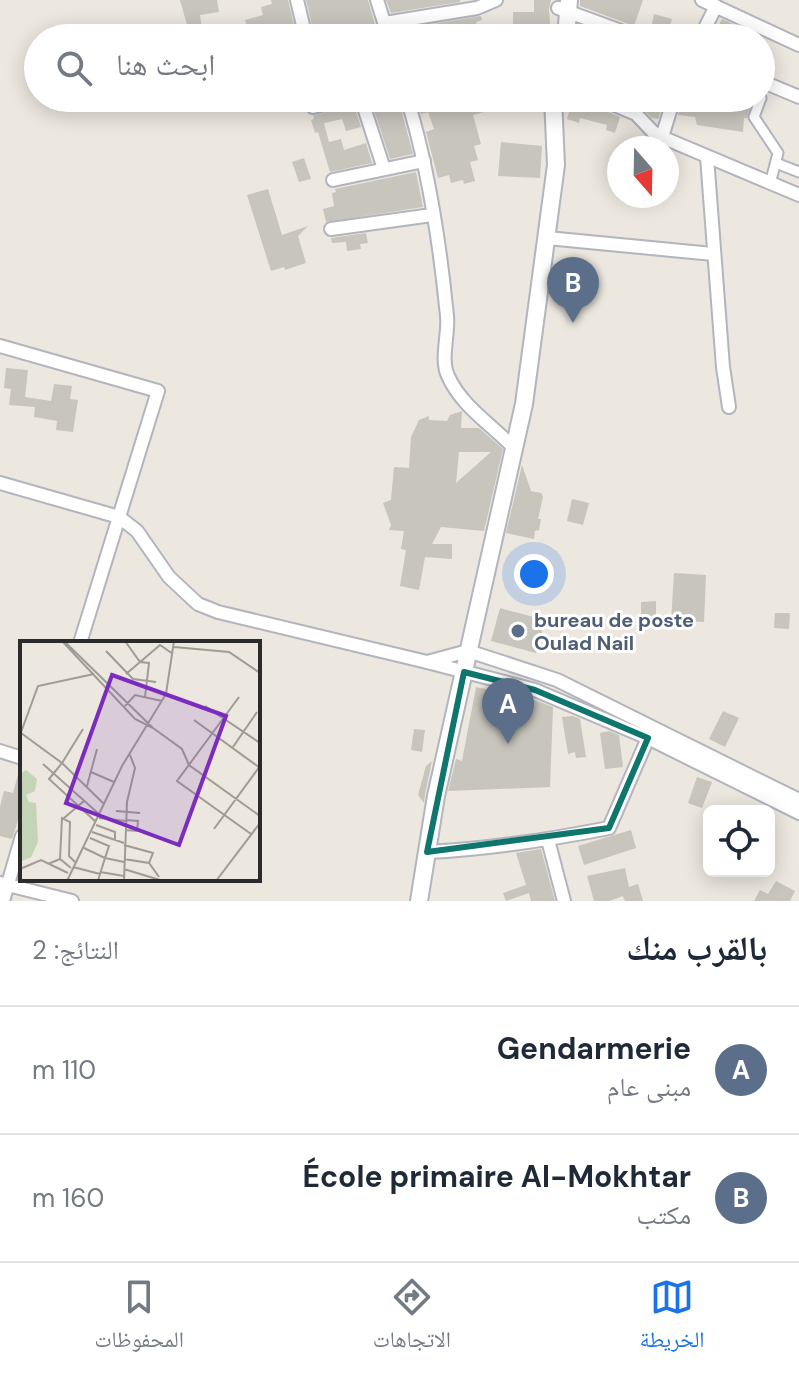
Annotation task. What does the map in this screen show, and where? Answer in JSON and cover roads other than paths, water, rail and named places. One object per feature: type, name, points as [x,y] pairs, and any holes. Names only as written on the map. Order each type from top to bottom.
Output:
[{"type":"main road","points":[[419,901],[436,796],[533,355],[556,165],[554,112]]},
{"type":"street","points":[[297,0],[303,24]]},
{"type":"street","points":[[377,0],[385,24]]},
{"type":"street","points":[[414,24],[496,0]]},
{"type":"street","points":[[702,0],[718,3],[758,24]]},
{"type":"street","points":[[707,24],[718,3]]},
{"type":"street","points":[[564,5],[608,24]]},
{"type":"street","points":[[775,33],[799,45]]},
{"type":"street","points":[[775,87],[799,97]]},
{"type":"street","points":[[366,112],[384,169]]},
{"type":"street","points":[[411,112],[424,161],[448,319],[446,374],[472,412],[491,425],[514,448]]},
{"type":"street","points":[[635,112],[660,136]]},
{"type":"street","points":[[662,136],[670,112]]},
{"type":"street","points":[[756,112],[754,117],[778,153],[770,184]]},
{"type":"street","points":[[679,145],[799,195]]},
{"type":"street","points":[[707,157],[713,254],[729,407]]},
{"type":"street","points":[[333,180],[424,161]]},
{"type":"street","points":[[776,163],[799,172]]},
{"type":"street","points":[[331,229],[432,215]]},
{"type":"street","points":[[547,238],[713,254]]},
{"type":"street","points":[[0,346],[158,391],[81,641]]},
{"type":"street","points":[[0,483],[119,517],[137,531],[169,577],[198,604],[218,612],[535,690],[648,738],[799,813]]},
{"type":"street","points":[[427,662],[468,651],[557,680],[799,800]]},
{"type":"street","points":[[427,852],[474,850],[609,828],[648,738]]},
{"type":"street","points":[[0,751],[20,757]]},
{"type":"street","points":[[548,840],[564,901]]},
{"type":"street","points":[[3,901],[4,884],[20,841]]},
{"type":"street","points":[[4,884],[72,901]]},
{"type":"place","name":"École primaire Al-Mokhtar","points":[[573,323]]},
{"type":"place","name":"bureau de poste Oulad Nail","points":[[518,631]]},
{"type":"place","name":"Gendarmerie","points":[[508,744]]}]
